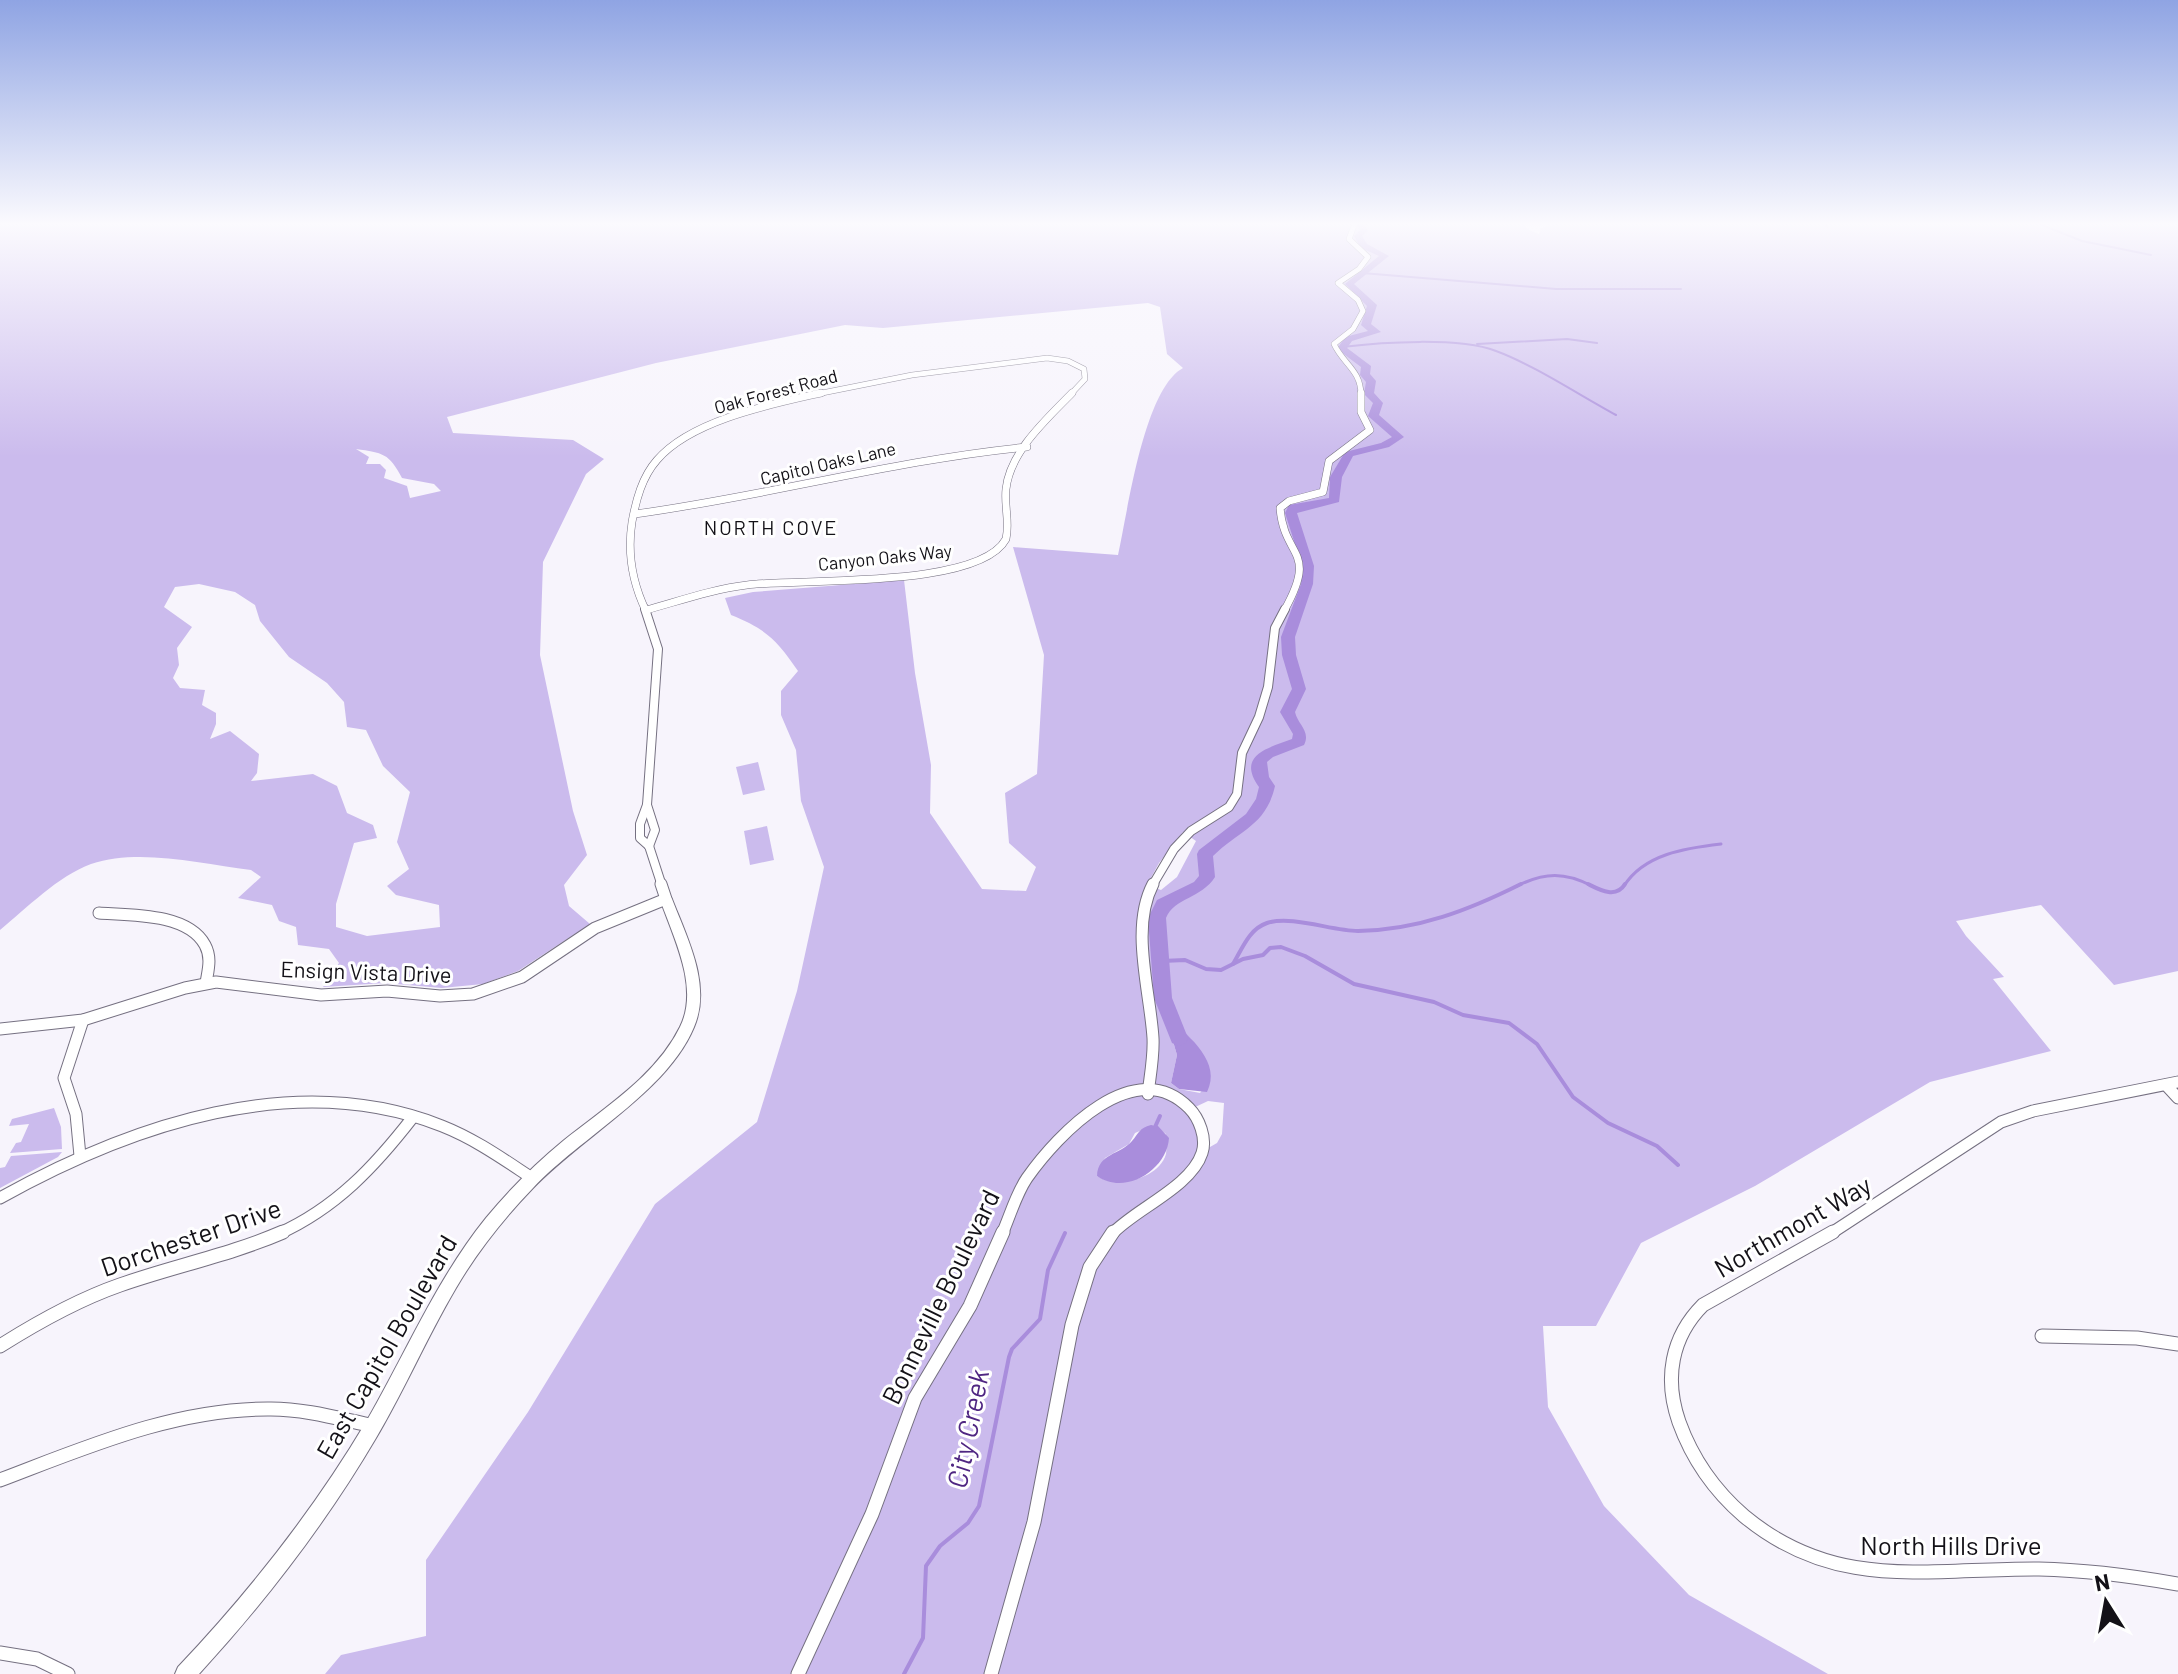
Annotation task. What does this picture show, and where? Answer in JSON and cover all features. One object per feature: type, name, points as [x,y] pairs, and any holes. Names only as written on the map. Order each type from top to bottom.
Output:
[{"type":"street","points":[[991,1674],[1034,1522],[1072,1325],[1090,1267],[1114,1231],[1181,1182],[1202,1153],[1202,1130],[1191,1109],[1173,1095],[1148,1091],[1153,1042],[1143,938],[1147,896],[1160,870],[1182,839],[1229,807],[1237,794],[1242,753],[1259,717],[1268,687],[1275,628],[1300,577],[1300,558],[1281,520],[1280,508],[1289,501],[1323,492],[1327,486],[1325,470],[1329,462],[1341,449],[1365,437],[1370,430],[1361,412],[1361,383],[1353,366],[1338,353],[1334,344],[1353,329],[1363,311],[1359,301]]},
{"type":"street","name":"Oak Forest Road","points":[[647,805],[656,835],[649,846],[640,838],[640,824],[647,805],[658,649],[631,565],[640,490],[658,459],[686,438],[728,420],[800,399],[948,369],[1042,358],[1075,363]]},
{"type":"street","name":"Canyon Oaks Way","points":[[646,610],[745,585],[947,571],[986,558],[1007,540],[1006,485],[1027,447],[1085,379],[1084,369],[1075,363]]},
{"type":"street","name":"Capitol Oaks Lane","points":[[635,514],[729,501],[905,461],[1027,447]]},
{"type":"street","name":"East Capitol Boulevard","points":[[185,1674],[236,1617],[305,1531],[374,1426],[453,1277],[491,1224],[532,1178],[656,1071],[683,1036],[692,1012],[694,991],[649,846]]},
{"type":"street","name":"Ensign Vista Drive","points":[[0,1029],[83,1020],[206,983],[235,982],[321,995],[387,991],[440,996],[473,994],[522,977],[615,917],[666,899]]},
{"type":"street","points":[[99,913],[159,917],[200,939],[209,948],[212,958],[206,983]]},
{"type":"street","points":[[80,1156],[76,1114],[64,1078],[83,1020]]},
{"type":"street","points":[[2172,1084],[2178,1098]]},
{"type":"street","name":"Northmont Way","points":[[1777,1542],[1728,1501],[1702,1469],[1683,1433],[1673,1401],[1671,1368],[1677,1339],[1693,1314],[1858,1218],[2001,1122],[2033,1111],[2172,1084]]},
{"type":"street","name":"Bonneville Boulevard","points":[[798,1674],[872,1514],[915,1398],[970,1306],[1026,1180],[1051,1150],[1102,1102],[1127,1090],[1148,1091]]},
{"type":"street","points":[[0,1198],[80,1156],[159,1126],[242,1109],[323,1105],[369,1108],[413,1117],[466,1136],[532,1178]]},
{"type":"street","name":"Dorchester Drive","points":[[0,1346],[46,1317],[93,1295],[256,1242],[301,1223],[329,1206],[363,1178],[413,1117]]},
{"type":"street","points":[[2042,1336],[2137,1338],[2178,1344]]},
{"type":"street","points":[[0,1480],[108,1441],[173,1421],[219,1412],[293,1410],[374,1426]]},
{"type":"street","name":"North Hills Drive","points":[[1777,1542],[1822,1563],[1863,1571],[2041,1569],[2108,1572],[2178,1584]]},
{"type":"street","points":[[0,1653],[37,1659],[68,1674]]},
{"type":"shaded area","points":[[0,301],[2178,301],[2178,971],[2114,985],[2041,905],[1956,921],[2004,977],[1993,979],[2051,1051],[1930,1082],[1755,1186],[1641,1243],[1596,1326],[1543,1326],[1548,1407],[1604,1506],[1689,1595],[1828,1674],[325,1674],[341,1655],[426,1636],[426,1560],[528,1412],[655,1204],[757,1122],[797,991],[824,867],[801,801],[796,750],[781,715],[781,691],[798,671],[770,637],[731,615],[725,598],[753,592],[904,580],[915,673],[931,765],[930,813],[982,889],[1026,891],[1036,867],[1009,843],[1005,793],[1037,774],[1044,655],[1013,547],[1118,555],[1148,425],[1169,380],[1183,368],[1167,354],[1160,307],[1148,303],[883,328],[845,325],[656,363],[447,417],[453,433],[573,440],[604,459],[586,474],[543,562],[540,655],[573,811],[587,855],[564,885],[569,906],[590,924],[518,971],[483,984],[442,988],[385,983],[323,987],[339,963],[329,949],[298,945],[296,927],[279,921],[272,905],[238,898],[261,877],[251,870],[130,857],[91,864],[55,884],[0,930]],"holes":[[[356,449],[384,456],[393,463],[402,478],[434,484],[441,491],[410,498],[407,486],[384,478],[386,470],[380,464],[366,464],[369,457]],[[199,584],[235,592],[255,605],[260,621],[289,657],[327,683],[344,702],[347,727],[366,730],[383,766],[410,792],[397,842],[409,869],[387,886],[396,895],[439,905],[440,927],[367,936],[336,927],[336,904],[354,843],[377,838],[373,825],[347,813],[337,786],[313,774],[251,781],[257,773],[259,754],[230,731],[210,739],[216,724],[216,713],[202,705],[205,690],[180,688],[173,678],[179,665],[177,648],[192,627],[164,607],[175,587]],[[1183,832],[1196,841],[1177,877],[1161,890],[1147,885],[1159,863]],[[1172,1021],[1192,1040],[1208,1070],[1210,1080],[1200,1093],[1179,1089],[1171,1083],[1177,1055],[1170,1031]],[[1208,1101],[1224,1103],[1222,1134],[1217,1143],[1203,1151],[1191,1109]],[[1154,1125],[1166,1134],[1166,1154],[1162,1163],[1136,1179],[1115,1182],[1097,1176],[1105,1158],[1129,1144],[1135,1133]]]},
{"type":"shaded area","points":[[758,762],[765,790],[743,795],[736,767]]},
{"type":"shaded area","points":[[767,826],[774,860],[750,865],[744,831]]},
{"type":"shaded area","points":[[1171,1020],[1195,1043],[1207,1061],[1211,1081],[1207,1092],[1179,1089],[1171,1083],[1177,1055],[1170,1031]]},
{"type":"shaded area","points":[[54,1108],[61,1127],[62,1149],[10,1153],[16,1143],[21,1142],[29,1124],[9,1126],[12,1119]]},
{"type":"shaded area","points":[[1158,1126],[1169,1138],[1161,1160],[1153,1169],[1132,1181],[1120,1183],[1097,1176],[1098,1168],[1105,1159],[1127,1146],[1142,1129]]},
{"type":"shaded area","points":[[62,1152],[0,1188],[0,1168],[5,1167],[11,1156]]},
{"type":"waterway","name":"City Creek","points":[[1179,1038],[1163,998],[1157,918],[1163,905],[1200,886],[1207,877],[1205,854],[1259,810],[1267,786],[1261,778],[1259,761],[1268,753],[1299,742],[1300,734],[1288,716],[1290,703],[1299,689],[1289,655],[1288,637],[1307,584],[1308,566],[1291,513],[1293,508],[1322,505],[1335,500],[1336,477],[1349,454],[1385,445],[1399,437],[1373,416],[1378,403],[1369,394],[1371,381],[1365,375],[1366,366],[1342,349],[1348,339],[1376,332],[1366,325],[1372,305],[1368,301]]},
{"type":"waterway","points":[[1477,344],[1567,339],[1597,343]]},
{"type":"waterway","points":[[1342,347],[1420,342],[1480,347],[1526,364],[1616,415]]},
{"type":"waterway","points":[[1624,886],[1643,866],[1667,854],[1721,844]]},
{"type":"waterway","points":[[1517,886],[1546,876],[1564,876],[1592,886]]},
{"type":"waterway","points":[[1233,964],[1251,935],[1267,923],[1300,922],[1358,931],[1401,927],[1462,910],[1521,884]]},
{"type":"waterway","points":[[1588,884],[1613,892],[1625,884]]},
{"type":"waterway","points":[[1233,964],[1263,955],[1270,948],[1281,947],[1305,956],[1354,984],[1434,1002],[1463,1015],[1509,1023],[1537,1044],[1573,1097],[1608,1123],[1657,1146],[1678,1165]]},
{"type":"waterway","points":[[1162,961],[1185,960],[1206,969],[1221,970],[1233,964]]},
{"type":"waterway","name":"City Creek","points":[[1155,1127],[1160,1116]]},
{"type":"waterway","name":"City Creek","points":[[904,1674],[923,1638],[926,1566],[940,1546],[968,1523],[979,1506],[1009,1357],[1012,1349],[1040,1319],[1048,1270],[1065,1233]]},
{"type":"district","name":"NORTH COVE","points":[[771,528]]}]
